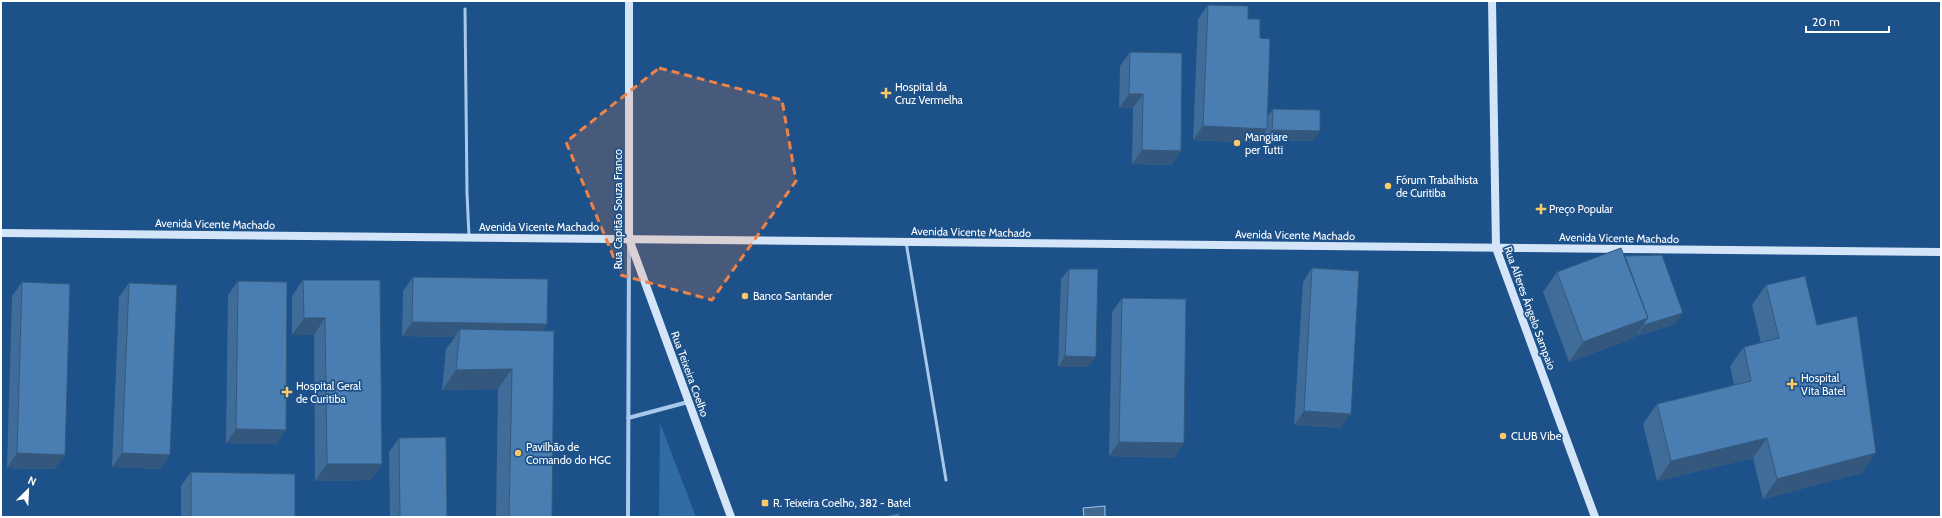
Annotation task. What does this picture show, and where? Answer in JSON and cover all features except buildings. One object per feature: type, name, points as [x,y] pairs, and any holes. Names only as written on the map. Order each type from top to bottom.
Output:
[{"type":"street","name":"Rua Capitão Souza Franco","points":[[628,517],[629,1]]},
{"type":"street","name":"Rua Alferes Ângelo Sampaio","points":[[1492,1],[1496,248],[1595,517]]},
{"type":"street","name":"Avenida Vicente Machado","points":[[1,233],[1941,252]]},
{"type":"street","name":"Rua Teixeira Coelho","points":[[629,239],[731,517]]},
{"type":"street","points":[[628,418],[688,402]]},
{"type":"lane","points":[[465,9],[467,193],[469,238]]},
{"type":"lane","points":[[906,242],[946,480]]},
{"type":"highlighted area","points":[[659,68],[782,100],[796,181],[712,300],[621,275],[566,142]]},
{"type":"shaded area","points":[[660,423],[696,517],[659,517]]},
{"type":"shaded area","points":[[1105,506],[1105,517],[1084,517],[1083,508]]},
{"type":"place","name":"Hospital da Cruz Vermelha","points":[[886,93]]},
{"type":"place","name":"Mangiare per Tutti","points":[[1237,143]]},
{"type":"place","name":"Fórum Trabalhista de Curitiba","points":[[1388,186]]},
{"type":"place","name":"Preço Popular","points":[[1541,209]]},
{"type":"place","name":"Banco Santander","points":[[745,296]]},
{"type":"place","name":"Hospital Vita Batel","points":[[1792,384]]},
{"type":"place","name":"Hospital Geral de Curitiba","points":[[287,392]]},
{"type":"place","name":"CLUB Vibe","points":[[1503,436]]},
{"type":"place","name":"Pavilhão de Comando do HGC","points":[[518,453]]},
{"type":"place","name":"R. Teixeira Coelho, 382 - Batel","points":[[765,503]]}]
